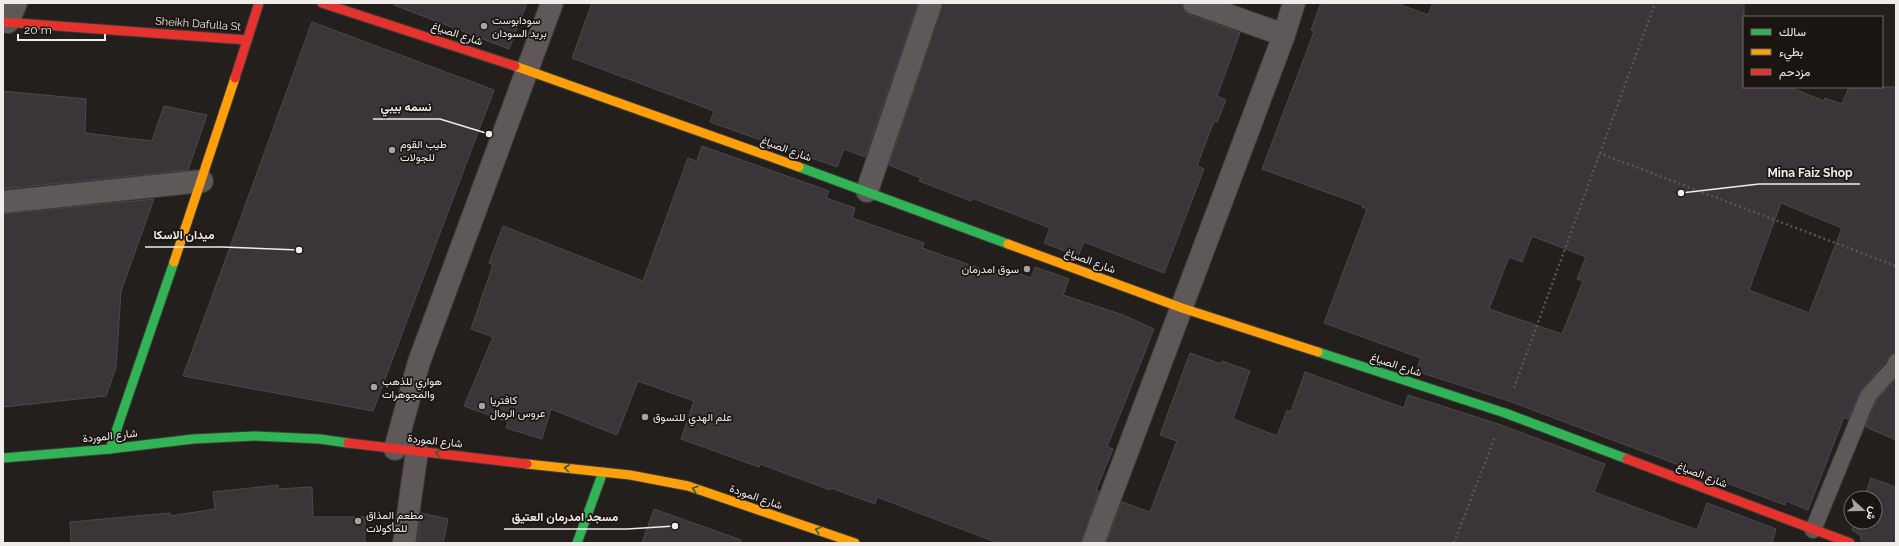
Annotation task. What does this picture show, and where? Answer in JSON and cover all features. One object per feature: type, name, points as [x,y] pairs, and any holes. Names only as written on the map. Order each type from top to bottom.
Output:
[{"type":"street","points":[[110,449],[202,181],[259,3]]},
{"type":"street","name":"شارع الصياغ","points":[[322,3],[527,70],[867,191],[1182,308],[1505,413],[1849,543]]},
{"type":"street","points":[[395,449],[420,362],[552,3]]},
{"type":"street","points":[[867,191],[931,3]]},
{"type":"street","points":[[1194,3],[1284,35]]},
{"type":"street","points":[[1093,543],[1284,35],[1294,3]]},
{"type":"street","name":"Sheikh Dafulla St","points":[[9,16],[247,40]]},
{"type":"street","points":[[3,202],[202,181]]},
{"type":"street","name":"شارع الموردة","points":[[3,458],[110,449],[193,439],[256,436],[320,439],[395,449],[630,475],[688,486],[855,543]]},
{"type":"street","points":[[404,543],[417,451]]},
{"type":"street","points":[[577,543],[603,472]]},
{"type":"lane","points":[[1813,530],[1868,396],[1895,366],[1896,362]]},
{"type":"path","points":[[1454,543],[1505,413],[1655,3]]},
{"type":"path","points":[[1599,154],[1896,266]]},
{"type":"building","name":"سودابوست بريد السودان","points":[[395,3],[527,3],[509,49],[394,5]]},
{"type":"building","points":[[592,3],[918,3],[865,157],[844,149],[837,167],[710,122],[714,111],[572,58]]},
{"type":"building","points":[[943,3],[1182,3],[1184,11],[1190,15],[1240,33],[1217,96],[1226,100],[1217,122],[1214,121],[1197,166],[1204,169],[1164,273],[1084,242],[1078,256],[1044,243],[1050,228],[972,198],[971,201],[919,181],[921,178],[889,165]]},
{"type":"building","points":[[1321,3],[1396,3],[1428,15],[1433,3],[1744,3],[1743,88],[1792,88],[1824,101],[1825,98],[1842,104],[1849,88],[1896,87],[1896,353],[1889,356],[1861,390],[1848,419],[1844,417],[1808,510],[1786,501],[1785,505],[1509,401],[1416,371],[1421,358],[1324,323],[1367,209],[1362,207],[1362,205],[1262,169],[1314,32],[1311,30]],"holes":[[[1781,203],[1842,228],[1809,313],[1749,290]],[[1532,236],[1586,257],[1577,279],[1583,281],[1562,334],[1489,309],[1509,257],[1522,262]]]},
{"type":"building","points":[[312,22],[494,90],[373,411],[183,376]]},
{"type":"building","points":[[3,91],[86,99],[85,133],[152,141],[164,106],[207,115],[188,170],[3,189]]},
{"type":"building","points":[[702,146],[829,191],[826,198],[855,208],[852,218],[924,243],[922,248],[1007,278],[1010,270],[1031,278],[1035,267],[1069,279],[1063,295],[1123,315],[1154,329],[1107,447],[1113,449],[1096,490],[1099,491],[1081,543],[998,543],[877,497],[875,504],[831,488],[830,490],[760,464],[759,467],[681,439],[694,401],[638,381],[617,435],[551,409],[542,439],[506,428],[508,422],[464,406],[493,337],[471,329],[493,265],[489,263],[503,226],[643,281],[688,158],[697,161]]},
{"type":"building","points":[[154,199],[121,291],[116,367],[106,396],[3,407],[3,214]]},
{"type":"building","points":[[1190,353],[1221,364],[1222,361],[1250,371],[1233,419],[1277,436],[1287,410],[1291,412],[1305,372],[1404,408],[1408,395],[1501,425],[1605,464],[1594,492],[1697,530],[1707,503],[1776,529],[1772,543],[1106,543],[1122,502],[1150,512],[1177,441],[1160,435]]},
{"type":"building","points":[[1896,379],[1896,440],[1866,427],[1876,401]]},
{"type":"building","points":[[1871,478],[1896,487],[1896,543],[1862,543],[1860,535],[1852,530],[1883,530],[1883,490],[1867,490]]},
{"type":"building","points":[[278,485],[278,489],[312,487],[313,517],[365,517],[365,543],[71,543],[70,522],[170,513],[170,516],[215,509],[213,492]]},
{"type":"building","points":[[654,509],[741,540],[741,543],[642,543]]},
{"type":"building","points":[[421,513],[448,519],[443,543],[417,543]]},
{"type":"traffic: fast","points":[[799,167],[1008,244]]},
{"type":"traffic: fast","points":[[110,449],[174,262]]},
{"type":"traffic: fast","points":[[1318,352],[1505,413],[1627,459]]},
{"type":"traffic: fast","points":[[3,458],[110,449],[193,439],[255,436],[320,439],[348,443]]},
{"type":"traffic: fast","points":[[577,543],[603,472]]},
{"type":"traffic: slow","points":[[515,66],[799,167]]},
{"type":"traffic: slow","points":[[174,262],[235,78]]},
{"type":"traffic: slow","points":[[1008,244],[1182,308],[1318,352]]},
{"type":"traffic: slow","points":[[527,464],[630,475],[688,486],[855,543]]},
{"type":"traffic: jam","points":[[235,78],[259,3]]},
{"type":"traffic: jam","points":[[322,3],[515,66]]},
{"type":"traffic: jam","points":[[3,22],[247,40]]},
{"type":"traffic: jam","points":[[348,443],[527,464]]},
{"type":"traffic: jam","points":[[1627,459],[1850,543]]},
{"type":"place","name":"سودابوست بريد السودان","points":[[484,26]]},
{"type":"place","name":"نسمه بيبي","points":[[489,134]]},
{"type":"place","name":"طيب القوم للجولات","points":[[392,150]]},
{"type":"place","name":"Mina Faiz Shop","points":[[1681,193]]},
{"type":"place","name":"ميدان الاسكا","points":[[299,250]]},
{"type":"place","name":"سوق امدرمان","points":[[1027,269]]},
{"type":"place","name":"هواري للذهب والمجوهرات","points":[[374,387]]},
{"type":"place","name":"كافتريا عروس الرمال","points":[[482,406]]},
{"type":"place","name":"علم الهدي للتسوق","points":[[645,417]]},
{"type":"place","name":"مطعم المذاق للمأكولات","points":[[358,521]]},
{"type":"place","name":"مسجد امدرمان العتيق","points":[[675,526]]}]
